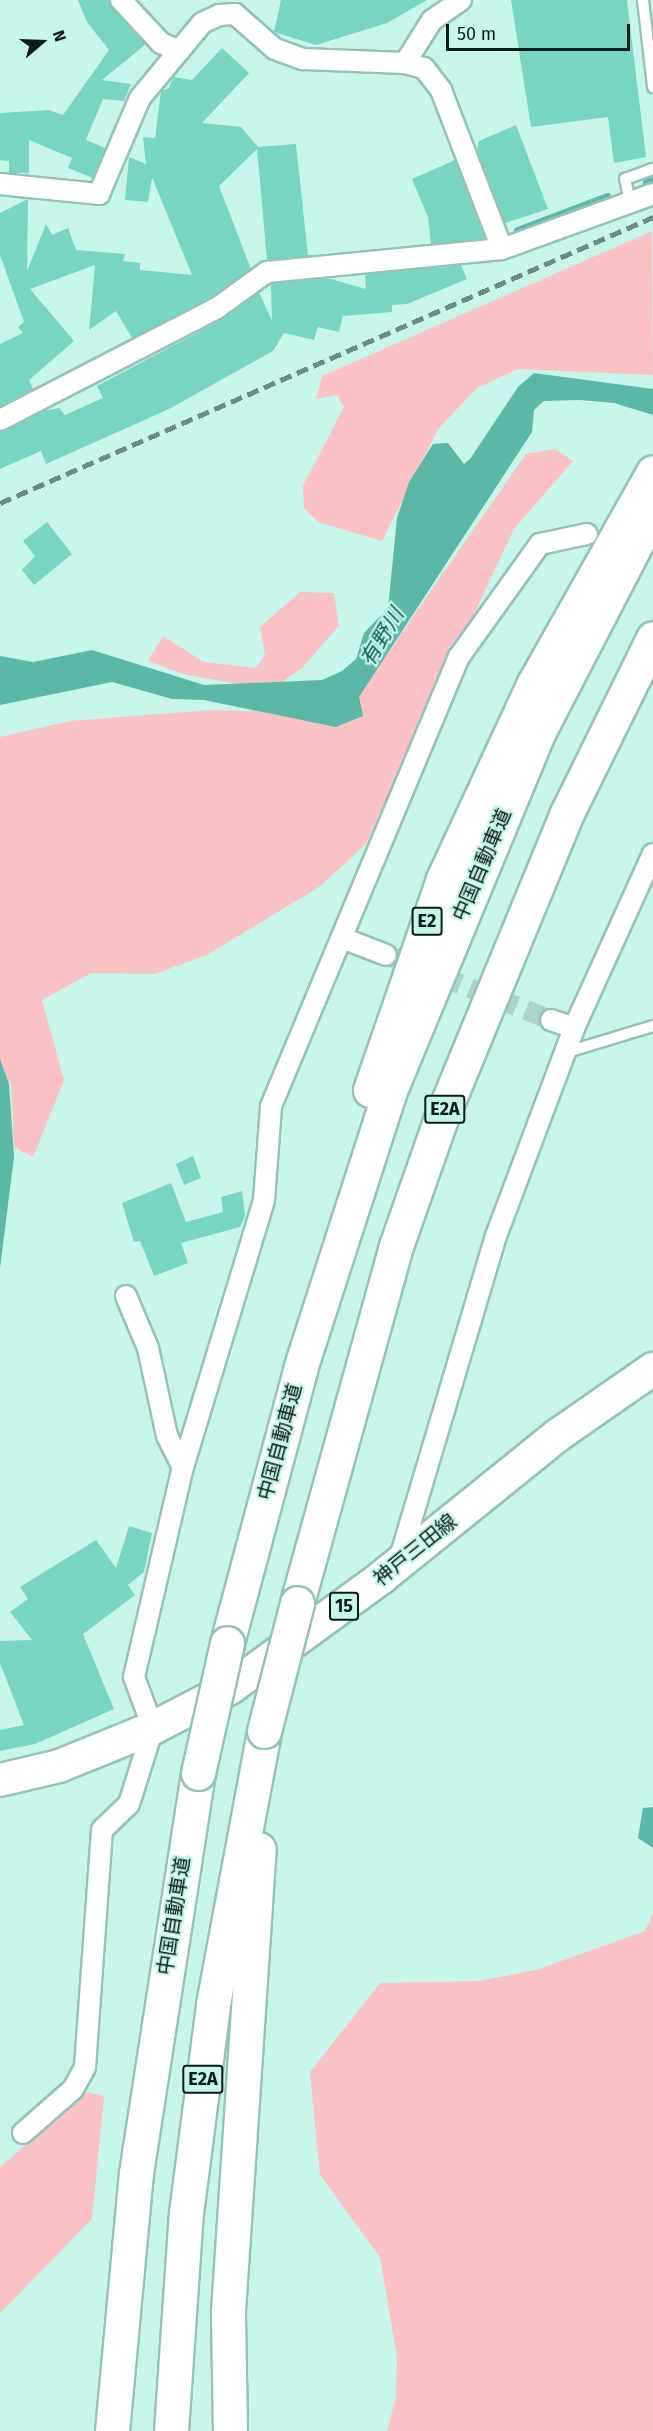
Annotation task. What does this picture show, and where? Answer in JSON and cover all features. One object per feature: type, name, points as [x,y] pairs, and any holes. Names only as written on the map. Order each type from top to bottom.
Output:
[{"type":"highway","name":"中国自動車道","points":[[112,2431],[136,2173],[198,1773],[227,1643],[301,1366],[344,1219],[444,955],[538,732],[643,509],[653,472]]},
{"type":"highway","name":"E2A","points":[[171,2431],[186,2213],[213,2004],[264,1731],[355,1384],[396,1246],[445,1110],[566,815],[653,638]]},
{"type":"highway","points":[[355,1384],[514,983],[653,685]]},
{"type":"highway","points":[[230,2431],[228,2311],[264,1731]]},
{"type":"main road","name":"神戸三田線","points":[[0,1780],[59,1766],[153,1728],[266,1664],[558,1435],[653,1369]]},
{"type":"street","points":[[121,0],[161,43],[179,51]]},
{"type":"street","points":[[405,63],[432,20],[459,1]]},
{"type":"street","points":[[0,184],[99,194],[140,98],[202,23],[235,14],[275,49],[303,59],[405,63],[424,68],[441,90],[502,249]]},
{"type":"street","points":[[0,420],[217,308],[267,272],[502,249],[653,194]]},
{"type":"street","points":[[23,2133],[73,2089],[85,2067],[102,1830],[129,1804],[153,1728],[134,1677],[183,1467],[264,1200],[271,1106],[459,657],[540,544],[587,534]]},
{"type":"street","points":[[399,1561],[496,1236],[574,1028],[653,854]]},
{"type":"street","points":[[342,938],[386,955]]},
{"type":"street","points":[[551,1020],[574,1028]]},
{"type":"street","points":[[126,1296],[148,1348],[167,1436],[183,1467]]},
{"type":"lane","points":[[643,0],[653,87]]},
{"type":"lane","points":[[630,202],[625,179],[653,169]]},
{"type":"lane","points":[[564,1054],[653,1026]]},
{"type":"shaded area","points":[[652,231],[653,375],[518,369],[477,388],[438,429],[382,541],[318,522],[304,508],[303,486],[344,407],[337,395],[316,399],[322,376]]},
{"type":"shaded area","points":[[555,449],[573,461],[514,529],[366,844],[319,887],[207,955],[155,974],[91,973],[42,1000],[64,1080],[33,1157],[14,1147],[11,1085],[0,1066],[0,737],[70,721],[211,710],[319,713],[389,651],[526,454]]},
{"type":"shaded area","points":[[300,592],[334,593],[339,626],[303,667],[271,690],[183,674],[148,661],[163,636],[204,662],[256,668],[265,655],[260,627]]},
{"type":"shaded area","points":[[653,1913],[653,2431],[387,2431],[396,2397],[397,2357],[380,2257],[320,2175],[310,2072],[380,1983],[478,1981],[536,1970],[645,1931]]},
{"type":"shaded area","points":[[87,2092],[104,2096],[92,2219],[0,2313],[0,2167]]},
{"type":"water","name":"有野川","points":[[534,373],[653,389],[653,415],[614,403],[580,400],[544,401],[534,410],[532,432],[359,697],[363,716],[336,727],[204,700],[172,699],[112,682],[0,705],[0,656],[33,662],[92,650],[204,685],[322,680],[342,671],[356,659],[364,633],[388,608],[397,518],[409,482],[433,444],[448,443],[464,464],[470,459],[518,387]]},
{"type":"water","points":[[0,1059],[9,1084],[14,1157],[0,1268]]},
{"type":"water","points":[[653,1807],[653,1848],[638,1838],[643,1808]]},
{"type":"building","points":[[78,0],[109,0],[146,44],[102,80],[131,84],[124,101],[103,99],[86,140],[105,148],[93,178],[68,168],[72,158],[29,140],[29,173],[9,173],[9,161],[0,160],[0,113],[49,110],[63,115],[109,50],[87,22]]},
{"type":"building","points":[[281,0],[427,0],[387,23],[316,45],[274,32]]},
{"type":"building","points":[[511,0],[627,0],[646,157],[614,163],[608,117],[531,127]]},
{"type":"building","points":[[222,48],[249,73],[202,123],[241,127],[258,147],[296,144],[308,256],[267,260],[257,149],[219,186],[251,269],[211,298],[132,338],[116,311],[89,330],[95,265],[30,289],[74,341],[29,380],[33,389],[0,406],[0,344],[23,333],[18,327],[24,322],[0,255],[0,213],[28,199],[27,271],[46,224],[52,235],[68,228],[76,250],[125,254],[123,261],[140,263],[140,270],[192,275],[152,177],[148,202],[125,200],[129,157],[146,164],[143,137],[155,138],[161,91],[169,88],[173,77],[192,80]]},
{"type":"building","points":[[516,125],[548,209],[505,223],[477,150],[479,141]]},
{"type":"building","points":[[455,160],[485,239],[431,244],[428,217],[412,179]]},
{"type":"building","points":[[461,265],[467,279],[407,304],[392,305],[392,312],[343,316],[339,332],[318,327],[314,340],[284,333],[273,351],[169,409],[46,464],[41,451],[0,469],[0,432],[44,411],[59,408],[65,415],[103,398],[97,386],[223,319],[259,292],[272,321],[271,284],[327,278],[366,289],[365,274]]},
{"type":"building","points":[[47,522],[72,554],[34,585],[22,570],[35,556],[23,541]]},
{"type":"building","points":[[193,1156],[201,1178],[184,1185],[176,1164]]},
{"type":"building","points":[[171,1183],[186,1222],[223,1212],[221,1197],[242,1191],[245,1216],[240,1227],[181,1243],[188,1263],[154,1276],[140,1241],[134,1242],[122,1203]]},
{"type":"building","points":[[129,1526],[152,1533],[144,1572],[128,1585],[135,1595],[83,1634],[114,1709],[35,1744],[0,1751],[0,1730],[24,1725],[0,1663],[0,1641],[32,1640],[10,1612],[28,1599],[20,1587],[96,1540],[116,1568]]},
{"type":"waterway","points":[[647,183],[653,181]]},
{"type":"waterway","points":[[518,231],[608,197]]},
{"type":"tunnel","points":[[386,955],[551,1020]]},
{"type":"railway","points":[[0,503],[653,217]]}]
